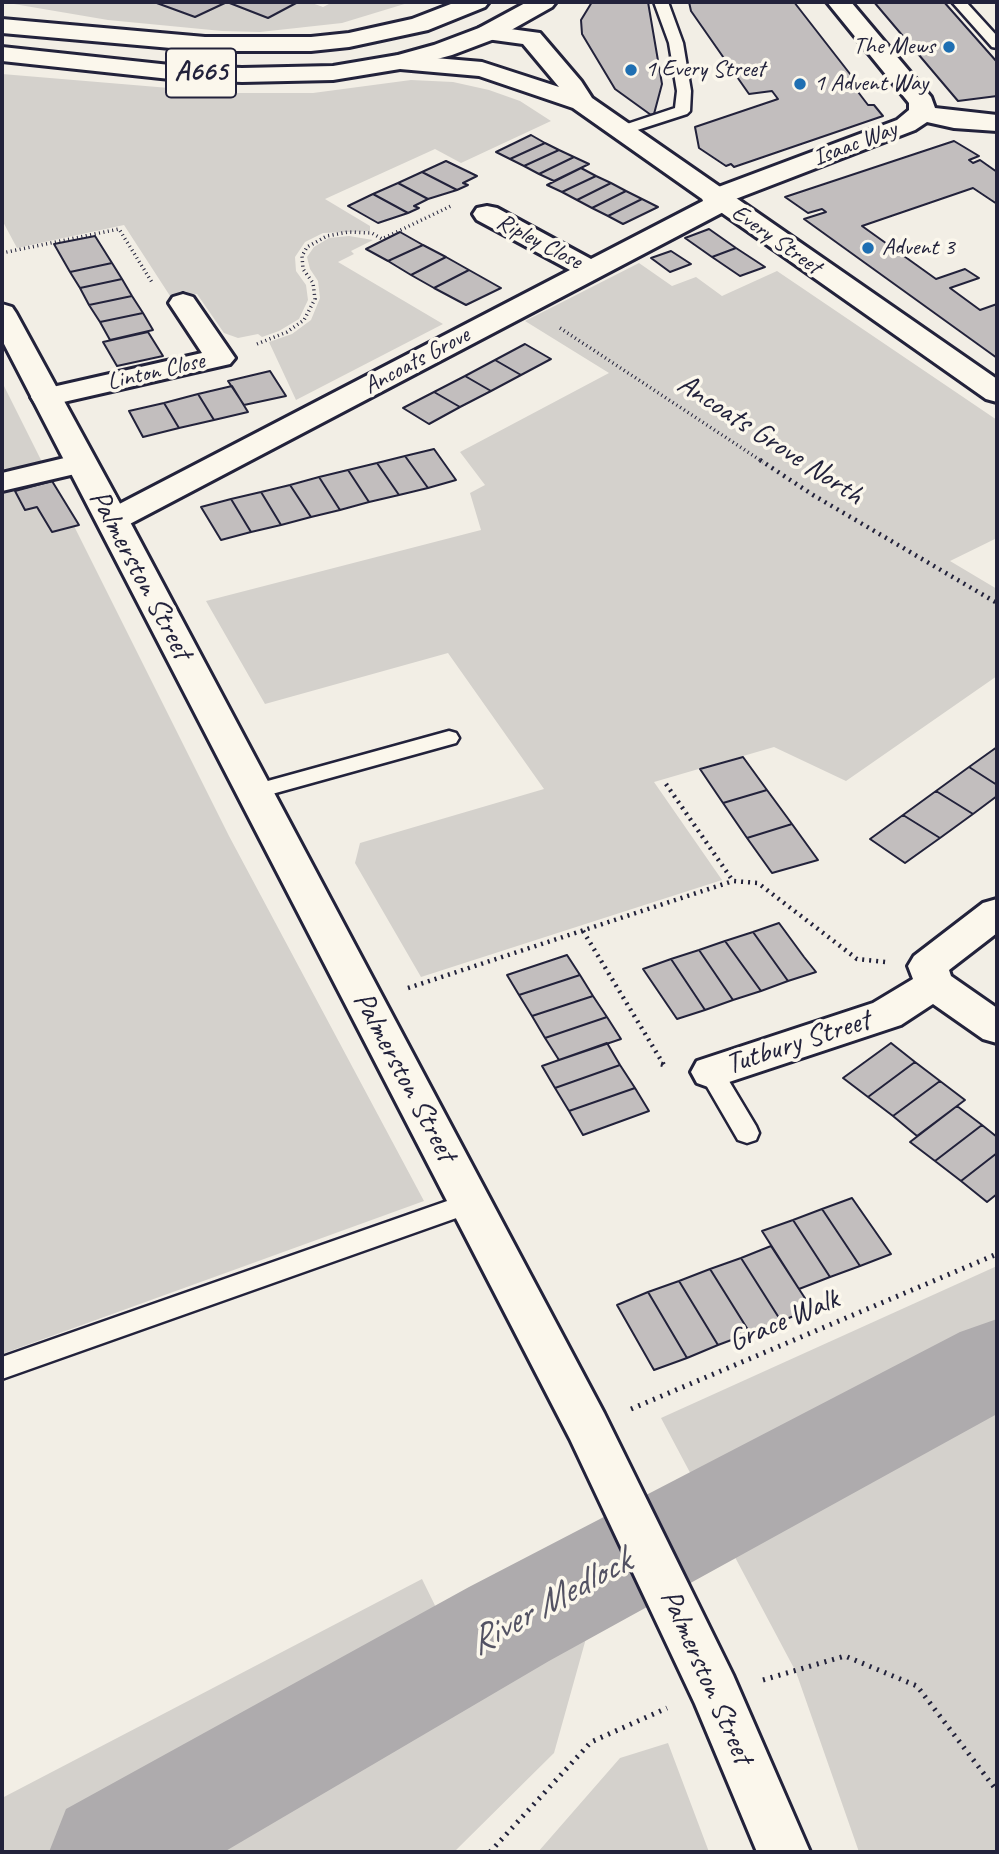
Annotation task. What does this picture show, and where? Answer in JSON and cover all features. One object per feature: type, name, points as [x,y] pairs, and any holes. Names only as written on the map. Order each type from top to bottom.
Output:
[{"type":"main road","points":[[839,2],[922,102],[922,113]]},
{"type":"main road","points":[[475,3],[488,33],[511,59],[553,92]]},
{"type":"main road","name":"A665","points":[[2,26],[100,36],[268,46],[349,40],[419,25],[475,3]]},
{"type":"main road","points":[[531,38],[539,5]]},
{"type":"main road","name":"A665","points":[[2,54],[170,72],[242,75],[333,73],[400,62],[488,33],[539,5]]},
{"type":"main road","points":[[419,25],[531,38],[572,86],[582,103]]},
{"type":"main road","points":[[400,62],[482,69],[553,92]]},
{"type":"main road","name":"Every Street","points":[[553,92],[582,103],[997,393]]},
{"type":"main road","name":"Isaac Way","points":[[718,200],[906,125],[922,113],[954,120],[997,123]]},
{"type":"main road","name":"Ancoats Grove","points":[[113,520],[591,270],[718,200]]},
{"type":"main road","name":"Ripley Close","points":[[487,214],[591,270]]},
{"type":"main road","name":"Linton Close","points":[[46,397],[220,358],[183,303]]},
{"type":"main road","name":"Palmerston Street","points":[[2,313],[588,1427],[676,1609],[783,1852]]},
{"type":"main road","points":[[2,482],[81,463]]},
{"type":"main road","name":"Tutbury Street","points":[[710,1072],[887,1014],[997,913]]},
{"type":"main road","points":[[931,975],[997,1028]]},
{"type":"lane","points":[[620,131],[682,111],[684,91],[676,43],[662,2]]},
{"type":"lane","points":[[959,2],[997,44]]},
{"type":"lane","points":[[254,793],[449,738]]},
{"type":"lane","points":[[710,1072],[747,1133]]},
{"type":"lane","points":[[2,1368],[470,1203]]},
{"type":"path","points":[[220,358],[287,332],[304,320],[314,299],[313,283],[303,269],[302,256],[307,247],[327,236],[348,232],[372,233],[382,239],[461,201],[487,214]]},
{"type":"path","points":[[2,253],[119,229],[168,306],[183,303]]},
{"type":"path","name":"Ancoats Grove North","points":[[524,304],[813,495],[997,603]]},
{"type":"path","points":[[666,784],[733,881]]},
{"type":"path","points":[[364,1002],[733,881],[758,883],[857,959],[931,975]]},
{"type":"path","name":"Tutbury Street","points":[[583,931],[662,1065],[710,1072]]},
{"type":"path","name":"Grace Walk","points":[[588,1427],[997,1254]]},
{"type":"shaded area","points":[[2,2],[154,2],[195,17],[227,2],[268,18],[298,2],[309,2],[323,7],[333,2],[411,2],[342,23],[260,32],[108,20]]},
{"type":"shaded area","points":[[2,74],[229,93],[313,93],[411,80],[453,82],[489,90],[520,101],[551,121],[461,163],[435,149],[325,199],[370,226],[370,231],[323,233],[305,242],[295,257],[296,271],[306,285],[308,300],[299,319],[262,337],[258,334],[238,338],[224,333],[197,294],[172,299],[124,225],[17,248],[2,220]]},
{"type":"shaded area","points":[[349,236],[373,240],[351,251],[354,254],[338,262],[443,324],[296,400],[269,342],[292,334],[311,320],[320,298],[318,281],[310,269],[307,257],[314,247],[329,238]]},
{"type":"shaded area","points":[[639,263],[672,286],[696,277],[722,296],[777,271],[997,420],[997,538],[950,561],[997,589],[997,676],[846,781],[774,747],[654,782],[722,880],[421,977],[355,863],[360,843],[544,789],[448,653],[265,704],[206,601],[481,530],[470,493],[485,485],[460,452],[609,373],[525,321]]},
{"type":"shaded area","points":[[2,382],[229,836],[424,1201],[2,1354]]},
{"type":"shaded area","points":[[997,1266],[997,1852],[859,1852],[796,1672],[661,1418]]},
{"type":"shaded area","points":[[422,1579],[451,1638],[62,1852],[2,1852],[2,1798]]},
{"type":"shaded area","points":[[597,1599],[554,1753],[454,1852],[129,1852],[344,1752]]},
{"type":"shaded area","points":[[668,1743],[709,1852],[538,1852],[620,1758]]},
{"type":"building","points":[[154,2],[227,2],[195,17]]},
{"type":"building","points":[[227,2],[298,2],[268,18]]},
{"type":"building","name":"1 Every Street","points":[[592,2],[648,2],[662,84],[654,114],[651,115],[615,89],[582,34],[581,20]]},
{"type":"building","name":"1 Advent Way","points":[[689,2],[794,2],[861,88],[855,88],[868,105],[874,105],[883,116],[734,167],[731,164],[726,166],[699,148],[695,127],[778,99],[772,91],[749,94],[691,11]]},
{"type":"building","name":"The Mews","points":[[874,2],[944,2],[997,62],[997,96],[958,101]]},
{"type":"building","points":[[531,135],[545,143],[510,159],[496,152]]},
{"type":"building","name":"Advent 3","points":[[954,141],[979,156],[969,160],[973,163],[980,160],[997,172],[997,204],[973,188],[862,226],[936,279],[965,269],[979,278],[950,288],[980,310],[997,304],[997,358],[804,219],[826,212],[822,209],[808,213],[785,197]]},
{"type":"building","points":[[545,143],[559,150],[524,166],[510,159]]},
{"type":"building","points":[[559,150],[574,157],[539,174],[524,166]]},
{"type":"building","points":[[574,157],[589,164],[554,181],[539,174]]},
{"type":"building","points":[[446,161],[477,176],[463,183],[468,185],[457,190],[422,172]]},
{"type":"building","points":[[581,168],[596,176],[562,192],[547,185]]},
{"type":"building","points":[[422,172],[457,190],[428,199],[398,183]]},
{"type":"building","points":[[596,176],[611,183],[577,200],[562,192]]},
{"type":"building","points":[[398,183],[428,199],[414,206],[419,208],[408,213],[373,194]]},
{"type":"building","points":[[611,183],[626,191],[592,208],[577,200]]},
{"type":"building","points":[[626,191],[642,199],[608,216],[592,208]]},
{"type":"building","points":[[373,194],[408,213],[378,223],[348,206]]},
{"type":"building","points":[[642,199],[658,207],[623,224],[608,216]]},
{"type":"building","points":[[709,229],[736,248],[712,257],[685,238]]},
{"type":"building","points":[[400,232],[423,245],[388,261],[366,249]]},
{"type":"building","points":[[95,236],[112,263],[70,272],[54,244]]},
{"type":"building","points":[[423,245],[446,257],[411,275],[388,261]]},
{"type":"building","points":[[736,248],[765,267],[740,276],[712,257]]},
{"type":"building","points":[[671,251],[691,264],[670,272],[651,258]]},
{"type":"building","points":[[446,257],[469,270],[434,288],[411,275]]},
{"type":"building","points":[[112,263],[122,279],[80,288],[70,272]]},
{"type":"building","points":[[469,270],[501,288],[466,305],[434,288]]},
{"type":"building","points":[[122,279],[132,296],[89,305],[80,288]]},
{"type":"building","points":[[132,296],[143,313],[100,322],[89,305]]},
{"type":"building","points":[[143,313],[153,330],[110,340],[100,322]]},
{"type":"building","points":[[148,332],[163,356],[117,366],[103,342]]},
{"type":"building","points":[[525,344],[551,359],[521,375],[495,360]]},
{"type":"building","points":[[495,360],[521,375],[491,391],[465,376]]},
{"type":"building","points":[[270,371],[286,396],[244,405],[228,381]]},
{"type":"building","points":[[465,376],[491,391],[460,407],[434,392]]},
{"type":"building","points":[[232,386],[248,412],[214,420],[198,394]]},
{"type":"building","points":[[434,392],[460,407],[429,424],[403,408]]},
{"type":"building","points":[[198,394],[214,420],[179,428],[164,403]]},
{"type":"building","points":[[164,403],[179,428],[143,437],[129,411]]},
{"type":"building","points":[[434,449],[456,480],[428,488],[405,456]]},
{"type":"building","points":[[405,456],[428,488],[399,495],[377,463]]},
{"type":"building","points":[[377,463],[399,495],[369,502],[348,470]]},
{"type":"building","points":[[348,470],[369,502],[340,510],[319,477]]},
{"type":"building","points":[[319,477],[340,510],[311,517],[290,485]]},
{"type":"building","points":[[52,481],[79,525],[52,532],[37,507],[25,510],[15,491]]},
{"type":"building","points":[[290,485],[311,517],[281,525],[261,492]]},
{"type":"building","points":[[261,492],[281,525],[251,532],[231,499]]},
{"type":"building","points":[[231,499],[251,532],[221,540],[201,507]]},
{"type":"building","points":[[997,747],[997,785],[969,767]]},
{"type":"building","points":[[743,757],[767,790],[723,803],[700,769]]},
{"type":"building","points":[[969,767],[997,785],[997,796],[973,814],[936,791]]},
{"type":"building","points":[[767,790],[792,824],[747,838],[723,803]]},
{"type":"building","points":[[936,791],[973,814],[940,838],[903,815]]},
{"type":"building","points":[[903,815],[940,838],[905,863],[870,839]]},
{"type":"building","points":[[792,824],[818,860],[772,873],[747,838]]},
{"type":"building","points":[[779,923],[816,972],[788,981],[753,932]]},
{"type":"building","points":[[753,932],[788,981],[761,991],[725,941]]},
{"type":"building","points":[[725,941],[761,991],[733,1000],[699,950]]},
{"type":"building","points":[[699,950],[733,1000],[705,1010],[671,959]]},
{"type":"building","points":[[567,955],[580,975],[519,995],[507,975]]},
{"type":"building","points":[[671,959],[705,1010],[677,1019],[643,969]]},
{"type":"building","points":[[580,975],[593,996],[532,1016],[519,995]]},
{"type":"building","points":[[593,996],[607,1017],[545,1038],[532,1016]]},
{"type":"building","points":[[607,1017],[621,1039],[559,1060],[545,1038]]},
{"type":"building","points":[[607,1043],[620,1065],[555,1088],[542,1066]]},
{"type":"building","points":[[891,1043],[915,1062],[868,1097],[843,1078]]},
{"type":"building","points":[[915,1062],[940,1081],[893,1116],[868,1097]]},
{"type":"building","points":[[620,1065],[635,1088],[569,1111],[555,1088]]},
{"type":"building","points":[[940,1081],[965,1100],[917,1136],[893,1116]]},
{"type":"building","points":[[635,1088],[649,1111],[583,1135],[569,1111]]},
{"type":"building","points":[[957,1106],[982,1125],[935,1161],[910,1142]]},
{"type":"building","points":[[982,1125],[997,1137],[997,1153],[961,1181],[935,1161]]},
{"type":"building","points":[[997,1153],[997,1194],[987,1202],[961,1181]]},
{"type":"building","points":[[852,1198],[891,1254],[860,1266],[822,1209]]},
{"type":"building","points":[[822,1209],[860,1266],[830,1277],[793,1220]]},
{"type":"building","points":[[793,1220],[830,1277],[799,1289],[762,1231]]},
{"type":"building","points":[[771,1246],[812,1309],[781,1321],[741,1258]]},
{"type":"building","points":[[741,1258],[781,1321],[750,1333],[710,1269]]},
{"type":"building","points":[[710,1269],[750,1333],[718,1345],[679,1281]]},
{"type":"building","points":[[679,1281],[718,1345],[687,1358],[648,1292]]},
{"type":"building","points":[[648,1292],[687,1358],[654,1370],[617,1305]]},
{"type":"waterway","name":"River Medlock","points":[[109,1852],[509,1624],[997,1363]]},
{"type":"place","name":"The Mews","points":[[949,47]]},
{"type":"place","name":"1 Every Street","points":[[631,70]]},
{"type":"place","name":"1 Advent Way","points":[[800,84]]},
{"type":"place","name":"Advent 3","points":[[868,248]]}]
